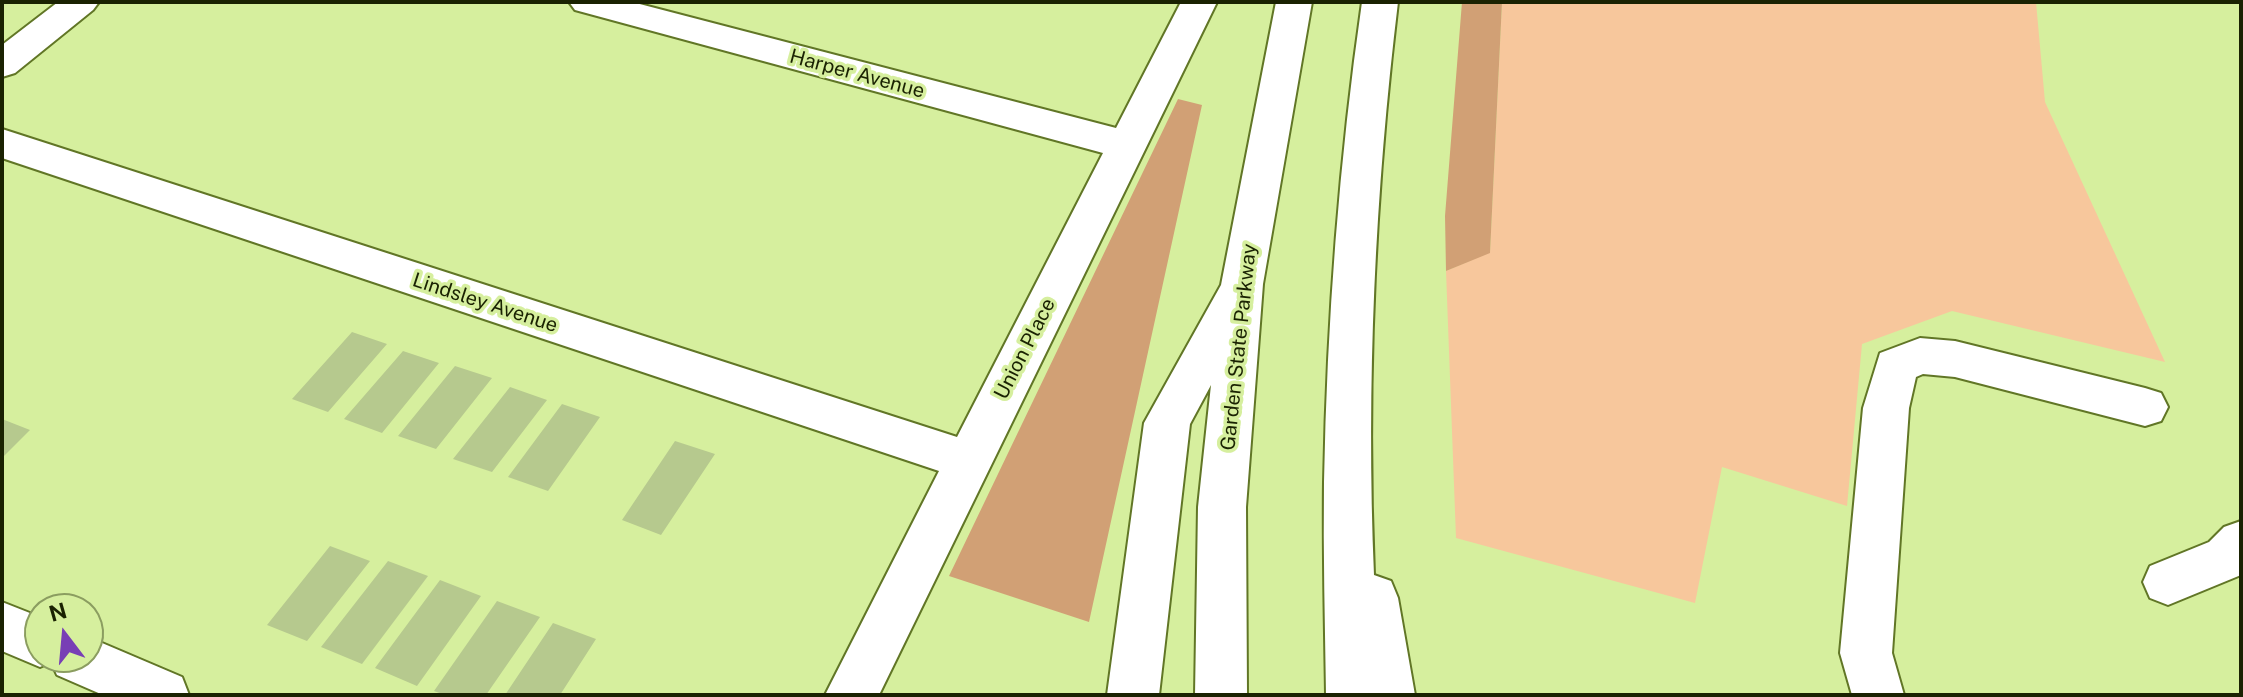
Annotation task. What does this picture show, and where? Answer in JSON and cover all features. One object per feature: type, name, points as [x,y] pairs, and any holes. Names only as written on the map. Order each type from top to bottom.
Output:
[{"type":"main road","points":[[2,64],[81,2]]},
{"type":"main road","name":"Harper Avenue","points":[[587,2],[1127,145]]},
{"type":"main road","name":"Union Place","points":[[851,695],[1199,2]]},
{"type":"main road","name":"Garden State Parkway","points":[[1221,695],[1222,507],[1242,284],[1294,2]]},
{"type":"main road","points":[[1352,695],[1347,454],[1360,201],[1380,2]]},
{"type":"main road","name":"Lindsley Avenue","points":[[2,143],[969,461]]},
{"type":"main road","points":[[1133,695],[1167,423],[1242,284]]},
{"type":"main road","points":[[1878,695],[1866,653],[1886,408],[1896,366],[1920,356],[1955,359],[2145,407]]},
{"type":"main road","points":[[1347,454],[1389,695]]},
{"type":"main road","points":[[2168,582],[2236,558]]},
{"type":"main road","points":[[2,626],[24,635]]},
{"type":"main road","points":[[104,670],[163,695]]},
{"type":"shaded area","points":[[1462,2],[1502,2],[1490,253],[1446,271],[1445,216]]},
{"type":"shaded area","points":[[1502,2],[2036,2],[2045,102],[2165,362],[1952,311],[1862,344],[1847,506],[1722,467],[1695,603],[1456,538],[1446,271],[1490,252]]},
{"type":"shaded area","points":[[1178,99],[1202,105],[1089,622],[949,576]]},
{"type":"building","points":[[352,332],[387,344],[328,412],[292,399]]},
{"type":"building","points":[[403,351],[439,363],[382,433],[344,419]]},
{"type":"building","points":[[455,366],[492,378],[436,449],[398,436]]},
{"type":"building","points":[[510,387],[547,400],[492,472],[453,459]]},
{"type":"building","points":[[562,404],[600,417],[548,491],[508,477]]},
{"type":"building","points":[[2,419],[30,430],[2,458]]},
{"type":"building","points":[[675,441],[715,454],[661,535],[622,520]]},
{"type":"building","points":[[330,546],[370,561],[307,641],[267,625]]},
{"type":"building","points":[[388,561],[428,576],[362,664],[321,647]]},
{"type":"building","points":[[440,580],[481,596],[417,686],[375,668]]},
{"type":"building","points":[[497,601],[540,617],[486,695],[445,695],[434,691]]},
{"type":"building","points":[[553,623],[596,639],[560,695],[505,695]]}]
